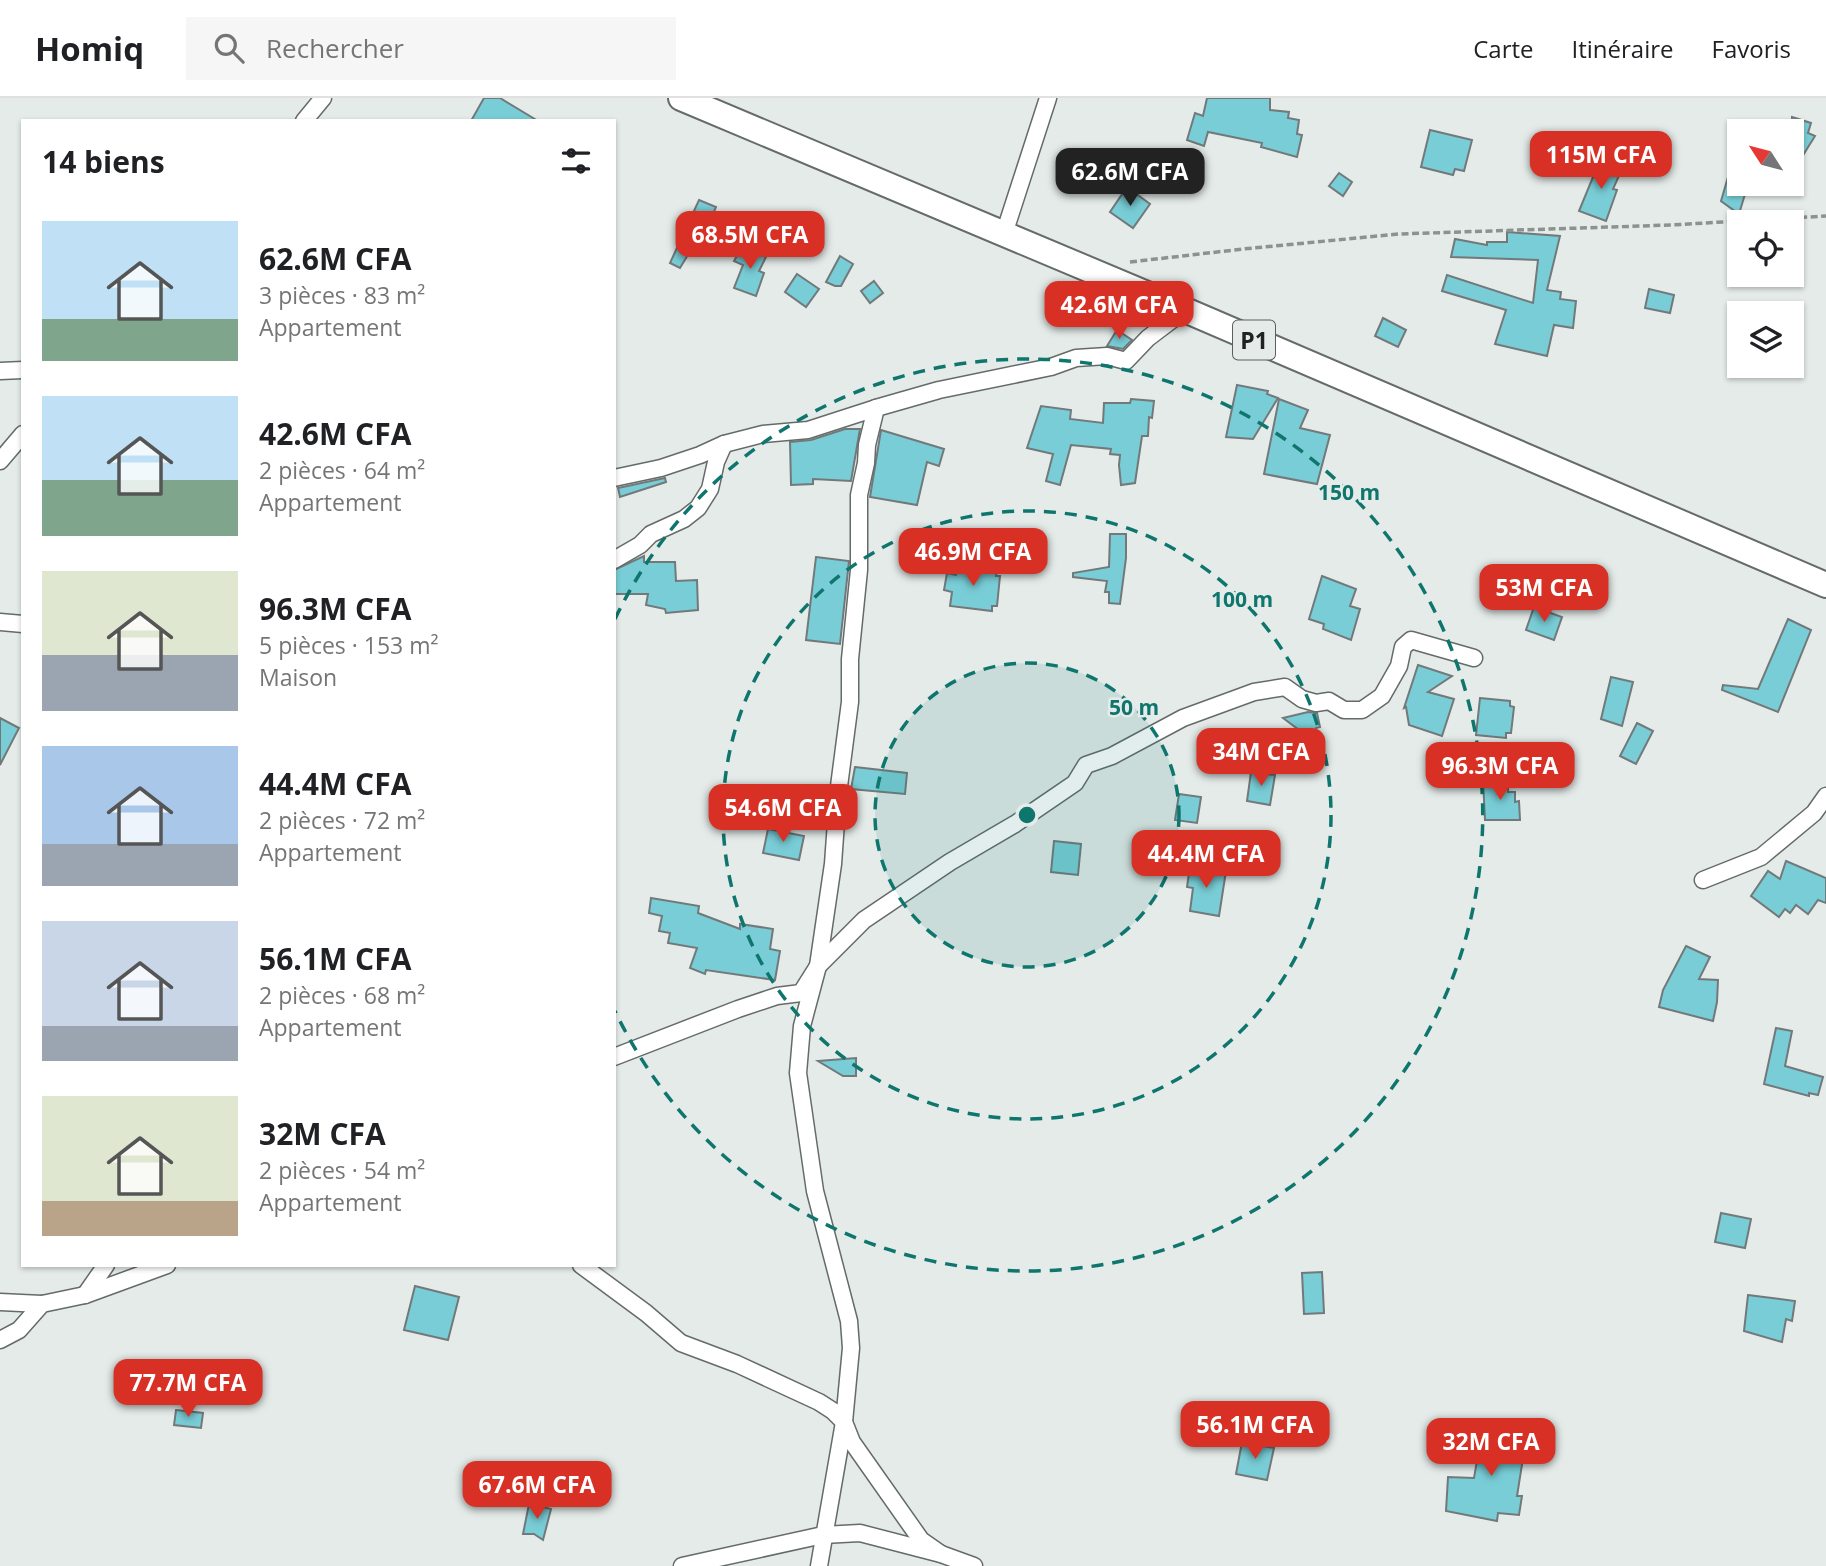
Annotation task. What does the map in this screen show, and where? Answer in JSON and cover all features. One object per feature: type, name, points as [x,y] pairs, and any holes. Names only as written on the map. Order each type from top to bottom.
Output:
[{"type":"main road","name":"P1","points":[[681,98],[1185,310],[1826,585]]},
{"type":"street","points":[[306,119],[323,98]]},
{"type":"street","points":[[1004,234],[1048,98]]},
{"type":"street","points":[[616,478],[660,468],[700,455],[724,443],[763,434],[808,430],[939,390],[1051,367],[1076,358],[1107,356],[1126,361],[1148,338],[1185,310]]},
{"type":"street","points":[[0,371],[21,370]]},
{"type":"street","points":[[819,1566],[822,1535],[844,1422],[851,1348],[849,1321],[815,1191],[798,1073],[803,1026],[818,966],[833,864],[838,794],[850,702],[850,659],[859,570],[859,495],[876,408]]},
{"type":"street","points":[[0,461],[21,436]]},
{"type":"street","points":[[616,558],[640,545],[651,534],[684,519],[698,508],[710,489],[716,462],[724,443]]},
{"type":"street","points":[[0,622],[21,624]]},
{"type":"street","points":[[616,1056],[738,1009],[777,996],[801,993],[818,966],[850,933],[882,906],[1015,824],[1075,783],[1086,765],[1112,756],[1183,718],[1254,692],[1285,687],[1302,699],[1316,703],[1329,701],[1344,710],[1362,710],[1382,696],[1399,666],[1403,647],[1411,640],[1474,657]]},
{"type":"street","points":[[1703,880],[1761,858],[1814,813],[1826,796]]},
{"type":"street","points":[[85,1295],[105,1267]]},
{"type":"street","points":[[0,1303],[42,1304],[85,1295],[162,1267]]},
{"type":"street","points":[[584,1267],[681,1343],[737,1364],[819,1402],[844,1422],[852,1442],[920,1540],[941,1554]]},
{"type":"street","points":[[0,1340],[19,1330],[42,1304]]},
{"type":"street","points":[[682,1566],[822,1535],[860,1533],[941,1554],[974,1566]]},
{"type":"path","points":[[1125,263],[1243,248],[1399,234],[1671,225],[1826,216]]},
{"type":"building","points":[[484,98],[500,98],[535,119],[472,119]]},
{"type":"building","points":[[1207,98],[1270,98],[1270,110],[1289,112],[1288,118],[1299,120],[1297,134],[1302,135],[1297,157],[1261,147],[1262,143],[1208,132],[1204,146],[1187,140],[1195,113],[1203,116]]},
{"type":"building","points":[[1804,121],[1811,123],[1808,133],[1815,136],[1804,154]]},
{"type":"building","points":[[1430,130],[1472,140],[1464,171],[1455,169],[1453,175],[1421,167]]},
{"type":"building","points":[[1600,160],[1622,169],[1613,189],[1617,190],[1606,221],[1579,211]]},
{"type":"building","points":[[1339,173],[1352,182],[1343,196],[1329,186]]},
{"type":"building","points":[[1727,180],[1727,196],[1744,196],[1740,210],[1733,210],[1721,201]]},
{"type":"building","points":[[1127,187],[1150,204],[1133,228],[1110,212]]},
{"type":"building","points":[[699,200],[716,207],[708,226],[706,225],[680,268],[670,263]]},
{"type":"building","points":[[1507,232],[1560,236],[1547,290],[1561,292],[1560,299],[1576,301],[1573,328],[1554,325],[1547,356],[1495,344],[1506,310],[1442,291],[1447,275],[1533,303],[1538,260],[1451,257],[1455,239],[1487,245],[1487,242],[1507,242]]},
{"type":"building","points":[[743,245],[766,257],[759,271],[764,273],[756,296],[734,288],[743,265],[734,261]]},
{"type":"building","points":[[840,256],[853,264],[841,286],[835,286],[826,282]]},
{"type":"building","points":[[797,274],[819,289],[806,307],[785,292]]},
{"type":"building","points":[[874,281],[883,293],[870,303],[861,291]]},
{"type":"building","points":[[1649,289],[1674,295],[1670,313],[1645,308]]},
{"type":"building","points":[[1383,318],[1406,330],[1398,347],[1375,336]]},
{"type":"building","points":[[1117,330],[1132,340],[1123,349],[1107,346]]},
{"type":"building","points":[[1237,385],[1268,391],[1267,394],[1278,398],[1253,439],[1226,437]]},
{"type":"building","points":[[1131,399],[1154,401],[1152,418],[1149,417],[1148,436],[1142,436],[1135,483],[1121,485],[1120,455],[1110,454],[1111,449],[1071,445],[1060,485],[1046,481],[1053,454],[1027,448],[1041,406],[1071,410],[1070,419],[1103,423],[1104,403],[1130,403]]},
{"type":"building","points":[[1279,399],[1308,410],[1300,428],[1330,435],[1317,484],[1264,474]]},
{"type":"building","points":[[845,429],[860,429],[851,481],[813,479],[813,484],[791,485],[790,442],[811,440]]},
{"type":"building","points":[[881,430],[944,449],[939,466],[927,462],[917,505],[870,497]]},
{"type":"building","points":[[665,478],[666,482],[620,497],[618,488]]},
{"type":"building","points":[[1110,534],[1126,534],[1120,604],[1109,603],[1109,592],[1105,592],[1107,581],[1073,577],[1073,573],[1109,567]]},
{"type":"building","points":[[644,556],[644,562],[675,562],[676,581],[697,580],[698,610],[666,613],[665,609],[646,605],[648,594],[616,594],[616,569]]},
{"type":"building","points":[[816,557],[849,561],[840,644],[806,640]]},
{"type":"building","points":[[957,565],[997,570],[996,576],[1000,576],[997,606],[992,606],[992,611],[950,606],[952,592],[944,590],[947,573],[956,575]]},
{"type":"building","points":[[1322,576],[1356,589],[1350,606],[1360,609],[1351,640],[1323,629],[1324,624],[1309,619]]},
{"type":"building","points":[[1534,607],[1562,617],[1554,640],[1526,630]]},
{"type":"building","points":[[1788,619],[1811,630],[1778,712],[1722,690],[1723,685],[1758,689]]},
{"type":"building","points":[[1418,665],[1452,676],[1428,692],[1454,699],[1442,736],[1409,725],[1406,707],[1404,708]]},
{"type":"building","points":[[1611,677],[1633,682],[1622,726],[1601,719]]},
{"type":"building","points":[[1480,698],[1510,701],[1510,706],[1514,707],[1511,733],[1506,733],[1506,738],[1476,735]]},
{"type":"building","points":[[1308,712],[1317,713],[1320,727],[1316,728],[1311,755],[1296,753],[1299,730],[1283,718]]},
{"type":"building","points":[[0,718],[19,728],[0,765]]},
{"type":"building","points":[[1637,723],[1653,731],[1636,764],[1620,756]]},
{"type":"building","points":[[855,767],[907,773],[905,794],[851,789]]},
{"type":"building","points":[[1251,772],[1275,775],[1270,805],[1247,801]]},
{"type":"building","points":[[1483,780],[1502,780],[1503,789],[1515,792],[1515,802],[1519,801],[1520,820],[1485,820]]},
{"type":"building","points":[[1179,794],[1201,797],[1197,823],[1175,820]]},
{"type":"building","points":[[768,829],[804,836],[799,860],[763,853]]},
{"type":"building","points":[[1054,841],[1081,844],[1078,875],[1051,872]]},
{"type":"building","points":[[1786,861],[1826,878],[1826,903],[1818,900],[1808,914],[1796,905],[1790,913],[1785,909],[1779,917],[1751,896],[1768,871],[1780,879]]},
{"type":"building","points":[[1190,866],[1226,871],[1219,916],[1190,911],[1193,888],[1187,887]]},
{"type":"building","points":[[651,898],[699,906],[698,913],[740,929],[740,924],[773,929],[770,949],[780,951],[775,980],[706,970],[705,974],[690,968],[697,948],[668,943],[670,933],[659,931],[662,916],[649,913]]},
{"type":"building","points":[[1686,946],[1710,957],[1699,979],[1718,980],[1713,1021],[1659,1007],[1663,990]]},
{"type":"building","points":[[1776,1028],[1792,1031],[1785,1066],[1823,1077],[1818,1095],[1809,1093],[1809,1096],[1764,1084]]},
{"type":"building","points":[[856,1058],[856,1076],[843,1076],[818,1061]]},
{"type":"building","points":[[1721,1213],[1751,1219],[1745,1248],[1715,1242]]},
{"type":"building","points":[[1322,1272],[1324,1313],[1304,1314],[1302,1273]]},
{"type":"building","points":[[415,1286],[459,1297],[448,1340],[404,1330]]},
{"type":"building","points":[[1748,1295],[1795,1301],[1792,1321],[1786,1319],[1782,1342],[1744,1331]]},
{"type":"building","points":[[176,1410],[203,1413],[201,1428],[174,1425]]},
{"type":"building","points":[[1483,1426],[1527,1433],[1517,1496],[1522,1496],[1519,1515],[1498,1513],[1497,1521],[1446,1511],[1448,1477],[1474,1478]]},
{"type":"building","points":[[1242,1442],[1274,1448],[1267,1480],[1236,1474]]},
{"type":"building","points":[[529,1504],[551,1509],[543,1540],[534,1534],[523,1534]]}]
